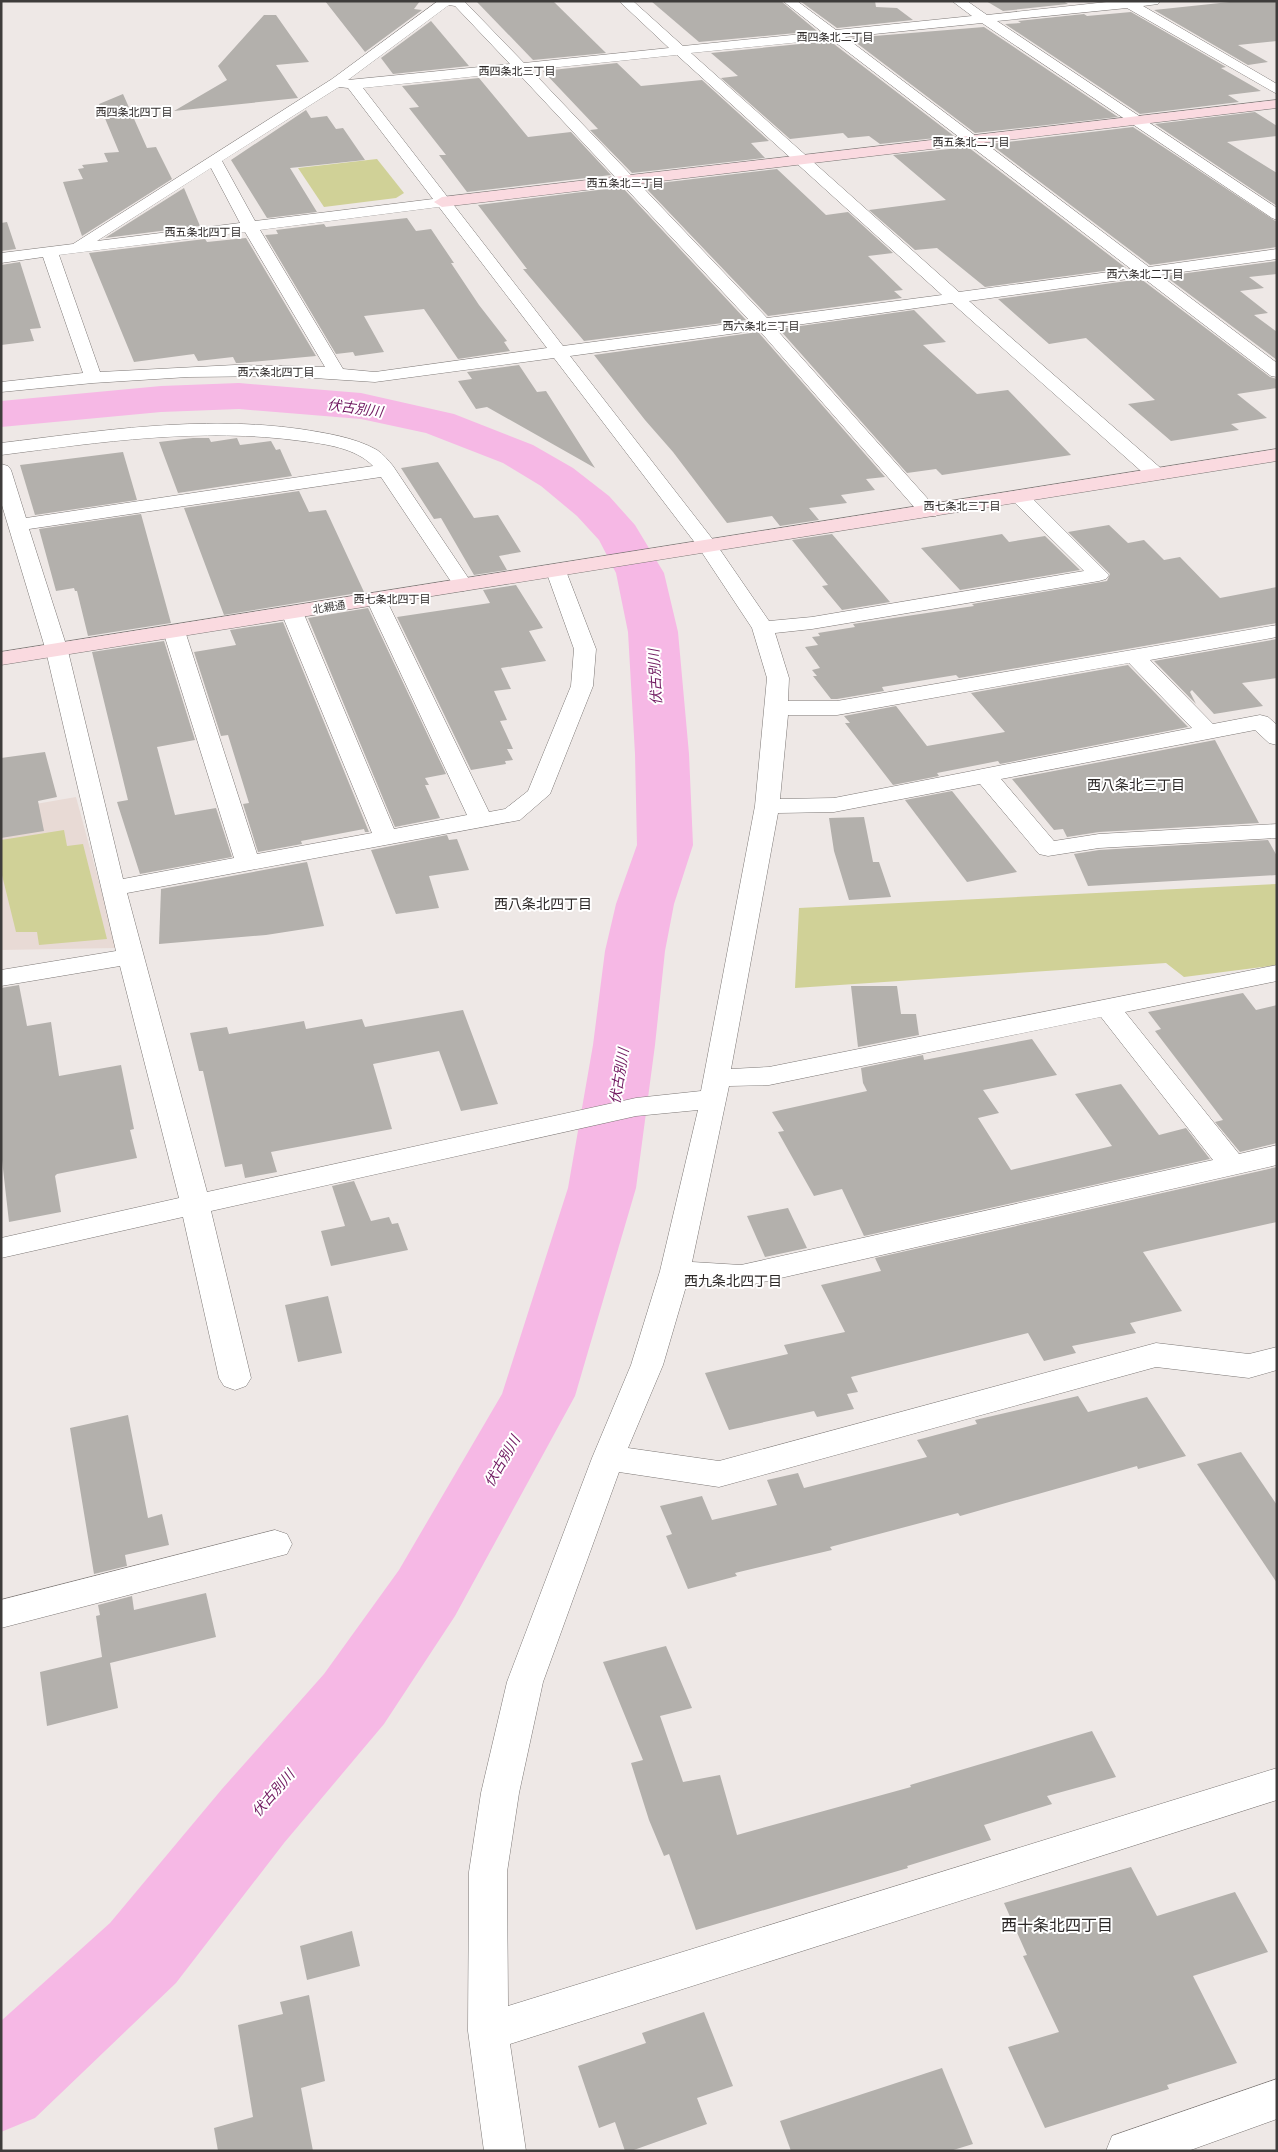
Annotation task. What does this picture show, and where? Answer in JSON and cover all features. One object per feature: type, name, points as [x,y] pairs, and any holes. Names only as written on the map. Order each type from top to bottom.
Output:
[{"type":"street","points":[[73,248],[345,84],[448,1],[459,3],[629,180],[762,323],[930,512]]},
{"type":"street","points":[[625,1],[1157,475]]},
{"type":"street","points":[[789,1],[1277,372]]},
{"type":"street","points":[[958,1],[1277,215]]},
{"type":"street","points":[[345,84],[520,68],[1127,2],[1154,1]]},
{"type":"street","points":[[1127,2],[1277,90]]},
{"type":"street","points":[[345,84],[442,202],[707,545],[763,628],[778,678],[777,708],[767,806],[715,1088],[675,1271],[647,1365],[608,1458],[526,1682],[500,1793],[488,1872],[488,2031],[504,2151]]},
{"type":"street","points":[[1,258],[442,202],[1277,104]]},
{"type":"street","points":[[215,161],[250,227],[337,373]]},
{"type":"street","points":[[49,252],[93,376]]},
{"type":"street","points":[[1,387],[93,376],[190,372],[337,373],[375,378],[556,351],[1277,254]]},
{"type":"street","points":[[1,449],[174,430],[242,428],[291,433],[335,441],[370,454],[386,470],[463,585]]},
{"type":"street","name":"北親通","points":[[1,659],[556,571],[707,545],[1021,498],[1277,456]]},
{"type":"street","points":[[1,470],[56,651],[113,888],[194,1203],[235,1378]]},
{"type":"street","points":[[18,525],[386,470]]},
{"type":"street","points":[[763,628],[812,623],[1098,575],[1021,498]]},
{"type":"street","points":[[113,888],[512,815],[538,794],[582,686],[585,649],[556,571]]},
{"type":"street","points":[[376,599],[480,820]]},
{"type":"street","points":[[292,612],[386,838]]},
{"type":"street","points":[[777,708],[837,708],[1277,630]]},
{"type":"street","points":[[174,631],[248,863]]},
{"type":"street","points":[[1134,656],[1208,732]]},
{"type":"street","points":[[767,806],[834,805],[1260,722],[1277,738]]},
{"type":"street","points":[[985,775],[1048,849],[1099,841],[1277,831]]},
{"type":"street","points":[[1,978],[132,956]]},
{"type":"street","points":[[1,1248],[194,1203],[526,1130],[636,1108],[769,1076],[1277,973]]},
{"type":"street","points":[[1107,1007],[1233,1166]]},
{"type":"street","points":[[675,1271],[741,1276],[1277,1155]]},
{"type":"street","points":[[608,1458],[720,1474],[1156,1355],[1249,1366],[1277,1358]]},
{"type":"street","points":[[1,1614],[275,1544]]},
{"type":"street","points":[[488,2031],[542,2016],[1277,1784]]},
{"type":"street","points":[[1127,2151],[1277,2099]]},
{"type":"shaded area","points":[[76,797],[117,948],[1,950],[1,810]]},
{"type":"green space","points":[[377,159],[404,193],[396,198],[324,207],[298,168]]},
{"type":"green space","points":[[64,830],[67,846],[83,844],[107,939],[39,945],[37,932],[16,932],[1,871],[1,840]]},
{"type":"green space","points":[[1277,884],[1277,965],[1184,977],[1166,963],[795,988],[799,908]]},
{"type":"building","points":[[325,1],[420,1],[414,9],[422,10],[365,52]]},
{"type":"building","points":[[476,1],[553,1],[606,53],[533,60]]},
{"type":"building","points":[[651,1],[781,1],[817,31],[699,42]]},
{"type":"building","points":[[800,1],[875,1],[876,7],[897,8],[913,20],[837,28]]},
{"type":"building","points":[[986,1],[1063,1],[1068,4],[1003,11]]},
{"type":"building","points":[[1239,1],[1277,1],[1277,41],[1238,45],[1268,62],[1248,65],[1154,10]]},
{"type":"building","points":[[1131,12],[1226,67],[1221,68],[1261,91],[1228,95],[1239,102],[1140,114],[1005,24],[1084,14],[1087,16]]},
{"type":"building","points":[[264,15],[276,15],[309,62],[276,65],[298,98],[174,111],[227,80],[218,66]]},
{"type":"building","points":[[431,21],[469,66],[393,74],[381,58]]},
{"type":"building","points":[[984,27],[1118,117],[975,133],[850,38]]},
{"type":"building","points":[[830,41],[954,136],[880,144],[869,136],[848,138],[843,133],[790,139],[721,78],[738,76],[711,53]]},
{"type":"building","points":[[617,63],[641,86],[702,80],[769,141],[751,143],[765,158],[632,173],[590,130],[598,129],[543,71]]},
{"type":"building","points":[[479,78],[528,137],[571,132],[611,175],[467,192],[439,155],[446,155],[409,108],[419,107],[402,86]]},
{"type":"building","points":[[123,94],[147,148],[156,147],[172,179],[82,236],[63,182],[83,179],[78,169],[84,168],[82,165],[108,162],[104,153],[119,152],[99,104]]},
{"type":"building","points":[[306,110],[311,118],[327,116],[336,129],[343,128],[365,160],[290,168],[317,212],[267,218],[231,160]]},
{"type":"building","points":[[1255,112],[1277,126],[1277,136],[1227,142],[1277,173],[1277,206],[1155,124]]},
{"type":"building","points":[[1133,127],[1277,222],[1277,247],[1150,265],[990,144]]},
{"type":"building","points":[[968,147],[1126,268],[985,287],[937,248],[915,250],[869,210],[946,200],[893,155]]},
{"type":"building","points":[[777,169],[826,215],[848,212],[893,253],[868,256],[903,290],[894,291],[902,298],[768,316],[643,185]]},
{"type":"building","points":[[622,187],[746,320],[584,341],[523,269],[527,269],[478,205]]},
{"type":"building","points":[[184,188],[200,226],[105,238]]},
{"type":"building","points":[[407,218],[416,231],[431,229],[479,305],[507,341],[504,342],[510,351],[458,359],[424,309],[364,316],[384,352],[355,356],[353,352],[336,354],[265,235],[278,234],[276,230],[324,224],[326,227]]},
{"type":"building","points":[[7,222],[16,249],[1,251],[1,223]]},
{"type":"building","points":[[246,238],[316,356],[236,363],[233,357],[198,361],[194,354],[134,362],[89,253],[205,239],[207,242]]},
{"type":"building","points":[[1277,261],[1277,274],[1249,277],[1264,288],[1240,291],[1268,313],[1254,315],[1277,332],[1277,360],[1165,276]]},
{"type":"building","points":[[20,262],[41,328],[30,329],[34,341],[1,345],[1,265]]},
{"type":"building","points":[[1141,279],[1270,377],[1277,379],[1277,388],[1237,394],[1267,418],[1231,424],[1239,430],[1171,441],[1128,404],[1155,400],[1086,338],[1049,344],[998,299]]},
{"type":"building","points":[[914,310],[946,342],[923,345],[977,394],[1008,390],[1071,455],[942,475],[936,469],[907,473],[779,329]]},
{"type":"building","points":[[758,332],[885,477],[866,479],[875,490],[841,495],[847,503],[809,508],[819,520],[780,526],[772,516],[727,523],[673,452],[645,420],[594,355]]},
{"type":"building","points":[[519,365],[537,392],[546,391],[595,468],[487,407],[476,409],[458,381],[472,379],[467,372]]},
{"type":"building","points":[[209,438],[211,442],[237,438],[240,445],[271,441],[276,450],[280,449],[292,476],[178,493],[159,442]]},
{"type":"building","points":[[123,452],[137,500],[35,515],[20,465]]},
{"type":"building","points":[[438,462],[474,518],[498,515],[521,552],[499,556],[507,570],[474,575],[441,518],[434,519],[401,468]]},
{"type":"building","points":[[299,491],[309,512],[326,510],[364,592],[224,615],[184,508]]},
{"type":"building","points":[[141,514],[171,623],[88,636],[77,591],[74,588],[56,591],[39,529]]},
{"type":"building","points":[[1109,525],[1128,543],[1144,540],[1164,560],[1180,557],[1220,598],[1277,587],[1277,623],[959,678],[956,675],[882,687],[884,691],[837,699],[831,699],[813,676],[817,676],[812,670],[820,668],[805,647],[818,645],[812,637],[820,636],[818,633],[855,627],[853,624],[974,606],[972,604],[1107,581],[1110,574],[1068,532]]},
{"type":"building","points":[[832,534],[890,602],[842,610],[822,586],[828,585],[792,540]]},
{"type":"building","points":[[1002,534],[1009,542],[1045,536],[1080,570],[960,590],[921,548]]},
{"type":"building","points":[[516,585],[543,628],[529,631],[546,661],[501,668],[511,689],[494,691],[507,720],[500,721],[513,749],[507,749],[513,760],[505,761],[506,764],[471,770],[397,617],[490,603],[483,590]]},
{"type":"building","points":[[368,608],[446,774],[425,778],[429,785],[425,785],[440,818],[395,827],[308,618]]},
{"type":"building","points":[[283,622],[369,832],[365,832],[364,829],[301,841],[302,844],[258,852],[243,804],[249,803],[228,735],[221,736],[194,652],[236,645],[230,630]]},
{"type":"building","points":[[1277,639],[1277,678],[1242,683],[1263,706],[1214,714],[1192,690],[1190,692],[1196,704],[1154,661]]},
{"type":"building","points":[[164,641],[195,740],[157,747],[175,815],[216,808],[232,857],[140,874],[117,802],[128,800],[92,652]]},
{"type":"building","points":[[1128,665],[1188,727],[1000,764],[998,761],[937,773],[939,776],[893,785],[845,723],[850,723],[844,716],[896,706],[927,746],[1005,732],[971,693]]},
{"type":"building","points":[[1215,740],[1259,823],[1099,832],[1067,837],[1063,829],[1054,830],[1012,779]]},
{"type":"building","points":[[45,752],[57,797],[38,801],[44,831],[1,838],[1,758]]},
{"type":"building","points":[[952,791],[1017,872],[967,882],[905,800]]},
{"type":"building","points":[[864,817],[873,862],[879,862],[891,897],[849,900],[834,851],[829,818]]},
{"type":"building","points":[[447,835],[449,840],[457,839],[469,870],[429,876],[439,908],[396,914],[371,850]]},
{"type":"building","points":[[1268,840],[1277,856],[1277,875],[1088,886],[1074,854],[1099,850]]},
{"type":"building","points":[[307,862],[324,926],[266,935],[159,944],[161,889]]},
{"type":"building","points":[[19,985],[27,1026],[51,1022],[59,1076],[121,1065],[134,1129],[130,1130],[137,1158],[57,1174],[55,1176],[61,1212],[9,1222],[1,1151],[1,988]]},
{"type":"building","points":[[851,986],[897,986],[901,1014],[916,1014],[919,1035],[858,1047]]},
{"type":"building","points":[[1243,993],[1256,1010],[1277,1005],[1277,1143],[1240,1152],[1215,1122],[1223,1120],[1155,1031],[1161,1029],[1148,1012]]},
{"type":"building","points":[[463,1010],[498,1104],[461,1111],[439,1051],[373,1064],[392,1129],[271,1152],[277,1172],[245,1178],[242,1164],[225,1167],[203,1071],[199,1071],[190,1033],[227,1027],[229,1034],[304,1021],[306,1029],[362,1019],[365,1027]]},
{"type":"building","points":[[1032,1039],[1057,1075],[983,1090],[999,1113],[978,1118],[1011,1170],[1112,1146],[1075,1094],[1121,1084],[1159,1135],[1186,1128],[1210,1159],[864,1236],[842,1189],[814,1196],[778,1132],[784,1131],[772,1112],[867,1091],[863,1083],[861,1068],[923,1055],[924,1060]]},
{"type":"building","points":[[1277,1167],[1277,1222],[1143,1252],[1182,1311],[1130,1323],[1136,1333],[1072,1346],[1076,1353],[1044,1361],[1028,1333],[851,1377],[858,1392],[847,1394],[854,1409],[817,1417],[814,1411],[729,1430],[705,1373],[788,1354],[784,1345],[845,1332],[821,1285],[881,1271],[875,1258]]},
{"type":"building","points":[[354,1181],[371,1221],[389,1217],[392,1224],[398,1223],[408,1250],[331,1266],[321,1231],[345,1226],[332,1186]]},
{"type":"building","points":[[788,1208],[807,1248],[765,1257],[747,1216]]},
{"type":"building","points":[[328,1296],[342,1353],[298,1362],[285,1305]]},
{"type":"building","points":[[1078,1396],[1088,1412],[1147,1397],[1186,1456],[1138,1469],[1137,1466],[960,1516],[958,1513],[830,1547],[832,1550],[735,1573],[737,1576],[688,1589],[666,1536],[672,1534],[660,1506],[702,1496],[712,1520],[777,1505],[767,1480],[798,1473],[804,1488],[927,1457],[917,1440],[977,1424],[975,1420]]},
{"type":"building","points":[[128,1415],[148,1518],[162,1514],[169,1545],[125,1555],[127,1566],[94,1574],[70,1428]]},
{"type":"building","points":[[1241,1452],[1277,1505],[1277,1583],[1197,1464]]},
{"type":"building","points":[[206,1593],[216,1637],[110,1663],[118,1708],[47,1726],[40,1672],[102,1657],[96,1616],[100,1615],[98,1605],[132,1596],[134,1610]]},
{"type":"building","points":[[666,1646],[692,1708],[660,1716],[683,1782],[720,1775],[737,1835],[911,1787],[910,1785],[1092,1731],[1116,1777],[1047,1796],[1052,1804],[984,1825],[991,1840],[907,1866],[908,1868],[696,1930],[669,1854],[664,1856],[649,1820],[631,1763],[643,1760],[603,1662]]},
{"type":"building","points":[[1131,1867],[1157,1916],[1235,1892],[1268,1952],[1193,1976],[1237,2063],[1167,2085],[1169,2089],[1045,2128],[1008,2047],[1059,2032],[1023,1956],[1027,1955],[1004,1903]]},
{"type":"building","points":[[352,1931],[360,1966],[307,1980],[300,1946]]},
{"type":"building","points":[[309,1995],[325,2081],[301,2088],[313,2151],[218,2151],[214,2128],[253,2117],[238,2025],[283,2014],[280,2002]]},
{"type":"building","points":[[704,2012],[733,2086],[697,2098],[707,2124],[631,2151],[625,2151],[615,2122],[599,2128],[578,2066],[646,2043],[642,2033]]},
{"type":"building","points":[[942,2068],[973,2144],[950,2151],[791,2151],[780,2121]]},
{"type":"waterway","name":"伏古別川","points":[[1,414],[161,399],[239,396],[361,406],[439,423],[518,454],[557,477],[593,506],[619,535],[640,573],[653,632],[662,754],[665,845],[645,904],[635,951],[624,1045],[602,1188],[538,1396],[427,1593],[354,1699],[253,1816],[143,1953],[1,2085]]},
{"type":"district","name":"西四条北二丁目","points":[[835,37]]},
{"type":"district","name":"西四条北三丁目","points":[[517,71]]},
{"type":"district","name":"西四条北四丁目","points":[[134,112]]},
{"type":"district","name":"西五条北二丁目","points":[[971,142]]},
{"type":"district","name":"西五条北三丁目","points":[[625,183]]},
{"type":"district","name":"西五条北四丁目","points":[[203,232]]},
{"type":"district","name":"西六条北二丁目","points":[[1145,274]]},
{"type":"district","name":"西六条北三丁目","points":[[761,326]]},
{"type":"district","name":"西六条北四丁目","points":[[276,372]]},
{"type":"district","name":"西七条北三丁目","points":[[962,506]]},
{"type":"district","name":"西七条北四丁目","points":[[392,599]]},
{"type":"district","name":"西八条北三丁目","points":[[1136,785]]},
{"type":"district","name":"西八条北四丁目","points":[[543,904]]},
{"type":"district","name":"西九条北四丁目","points":[[733,1281]]},
{"type":"district","name":"西十条北四丁目","points":[[1057,1925]]}]
